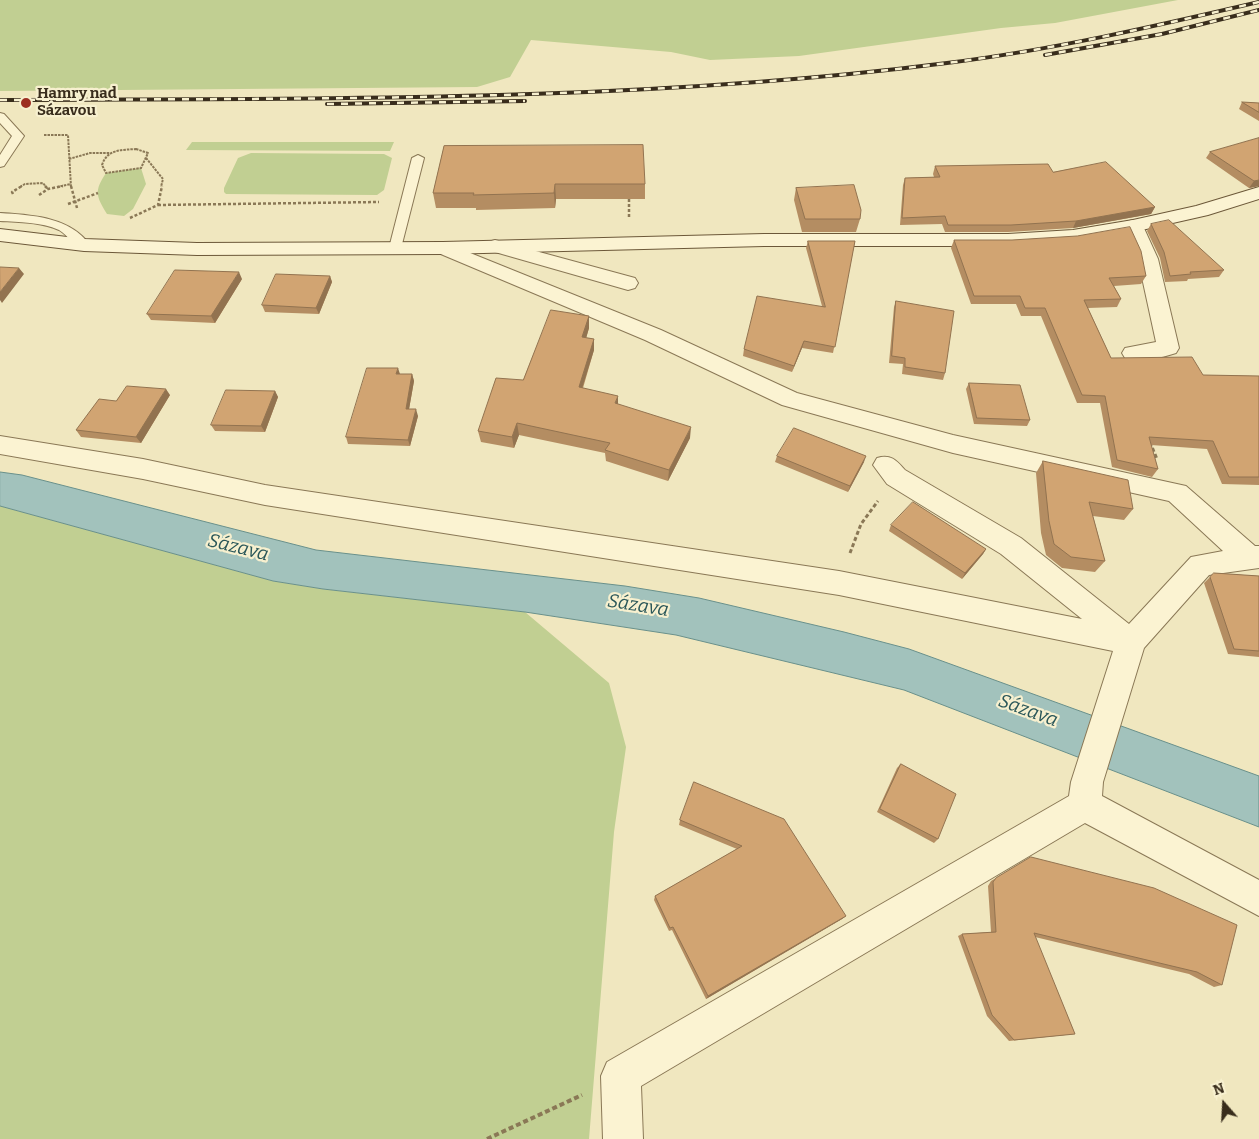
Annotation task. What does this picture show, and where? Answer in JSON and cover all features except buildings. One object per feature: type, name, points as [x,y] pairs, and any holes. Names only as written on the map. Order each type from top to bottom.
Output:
[{"type":"street","points":[[0,235],[84,245],[197,249],[443,248],[764,240],[1008,240],[1073,236],[1133,226],[1201,211],[1259,193]]},
{"type":"street","points":[[1133,226],[1148,259],[1168,348],[1133,353]]},
{"type":"street","points":[[495,246],[628,283]]},
{"type":"street","points":[[443,248],[653,335],[790,400],[954,444],[1177,493],[1255,558]]},
{"type":"street","points":[[0,445],[143,469],[265,495],[839,583],[1131,642]]},
{"type":"street","points":[[891,471],[1011,546],[1131,642]]},
{"type":"street","points":[[623,1139],[621,1076],[1086,794],[1112,700],[1131,642],[1201,565],[1255,558]]},
{"type":"street","points":[[1086,794],[1259,899]]},
{"type":"lane","points":[[0,116],[18,136],[0,164]]},
{"type":"lane","points":[[395,248],[418,158]]},
{"type":"lane","points":[[0,217],[31,219],[64,228],[84,245]]},
{"type":"path","points":[[18,136],[68,134],[70,182],[84,245]]},
{"type":"path","points":[[136,149],[148,153],[141,168],[106,173],[102,165],[104,158],[110,153],[118,150],[136,149]]},
{"type":"path","points":[[69,159],[90,153],[110,153]]},
{"type":"path","points":[[146,158],[163,179],[158,204]]},
{"type":"path","points":[[13,197],[12,192],[25,184],[43,183],[48,189]]},
{"type":"path","points":[[75,201],[98,193]]},
{"type":"path","points":[[122,220],[158,204],[406,202]]},
{"type":"path","points":[[1150,441],[1168,491]]},
{"type":"path","points":[[839,583],[861,524],[891,471]]},
{"type":"path","points":[[487,1139],[621,1076]]},
{"type":"green space","points":[[0,0],[1178,0],[1055,23],[1001,28],[799,56],[710,60],[671,52],[531,40],[510,77],[477,87],[0,91]]},
{"type":"green space","points":[[192,142],[394,142],[390,151],[186,150]]},
{"type":"green space","points":[[251,153],[384,154],[392,158],[384,190],[377,195],[226,194],[224,188],[238,158]]},
{"type":"green space","points":[[141,168],[146,184],[133,209],[124,216],[107,214],[98,194],[98,189],[106,173]]},
{"type":"green space","points":[[0,506],[273,581],[323,589],[525,612],[609,683],[626,747],[614,832],[589,1139],[0,1139]]},
{"type":"water","name":"Sázava","points":[[0,472],[22,475],[316,550],[625,586],[699,598],[909,649],[1259,776],[1259,827],[904,690],[676,635],[525,612],[323,589],[273,581],[0,506]]},
{"type":"railway","points":[[0,100],[474,96],[593,92],[829,76],[986,58],[1104,37],[1259,2]]},
{"type":"railway","points":[[1045,55],[1162,34],[1259,10]]},
{"type":"railway","points":[[327,104],[525,101]]},
{"type":"place","name":"Hamry nad Sázavou","points":[[26,103]]}]
